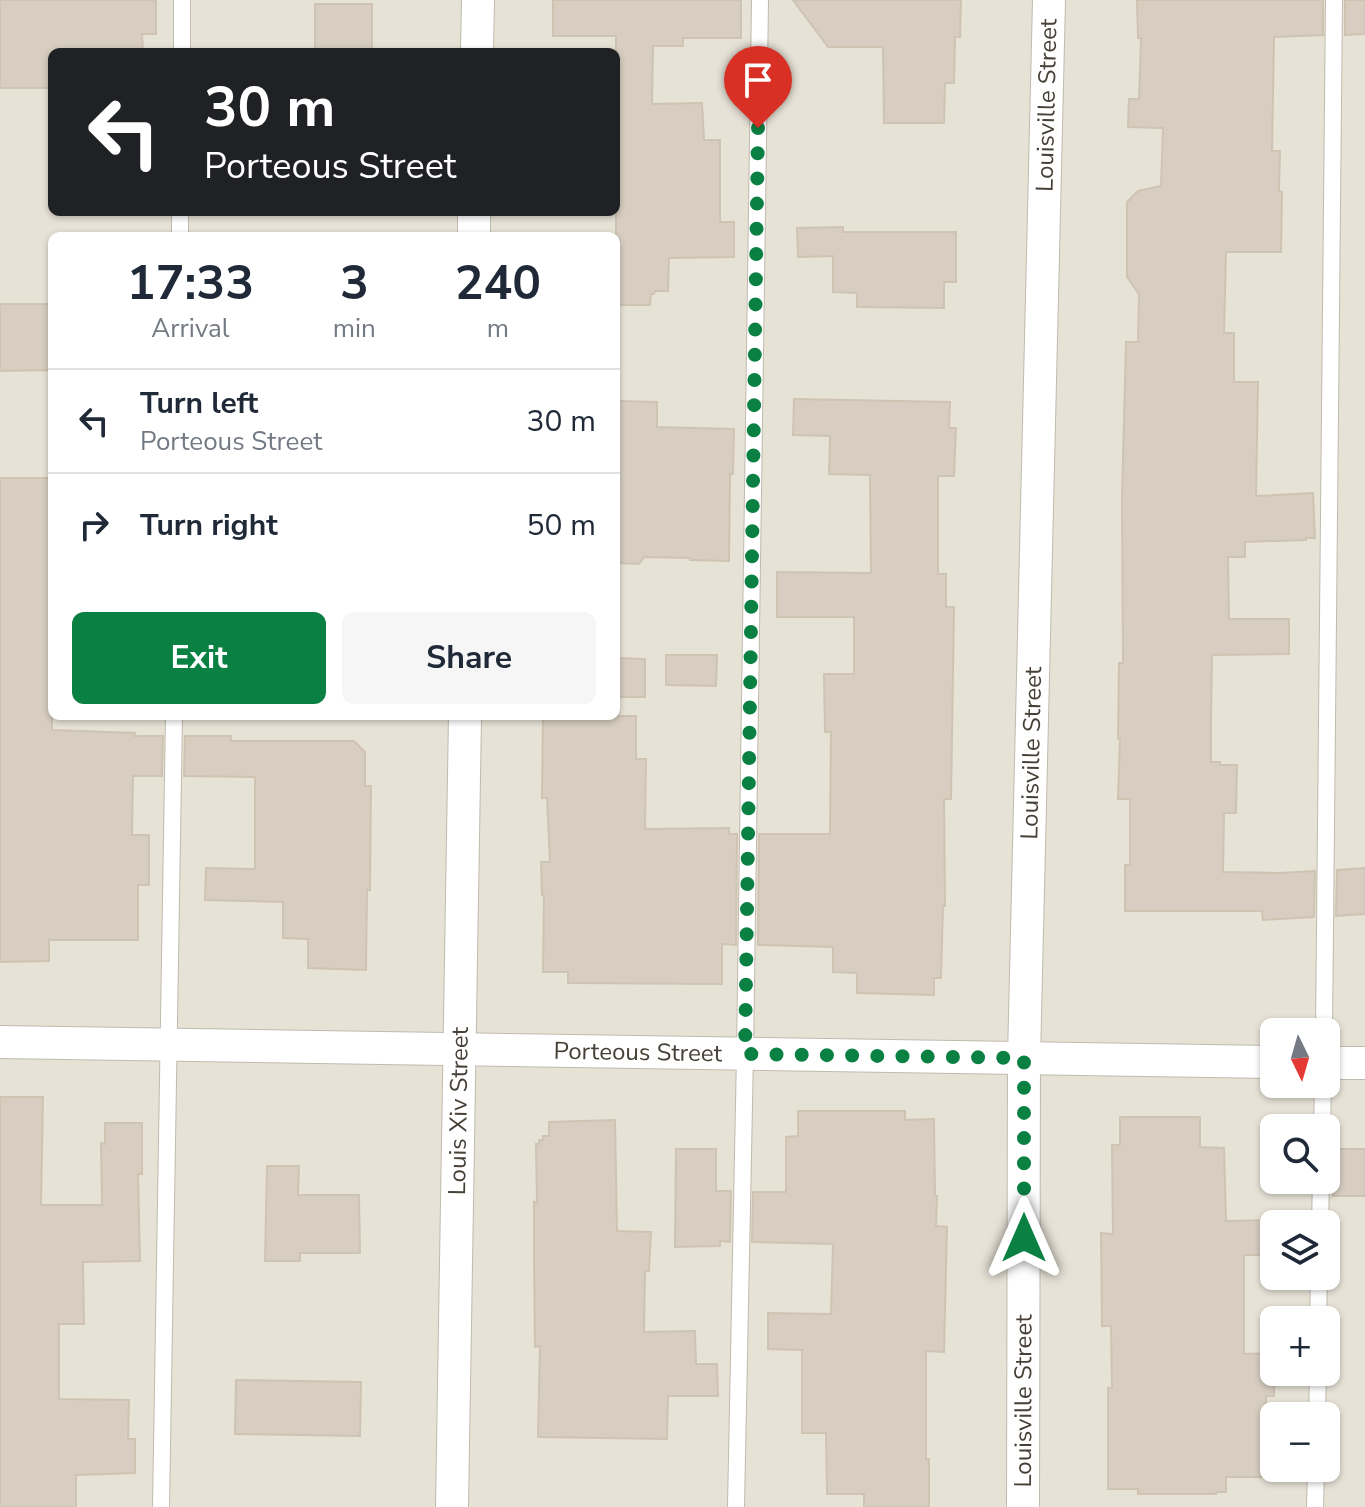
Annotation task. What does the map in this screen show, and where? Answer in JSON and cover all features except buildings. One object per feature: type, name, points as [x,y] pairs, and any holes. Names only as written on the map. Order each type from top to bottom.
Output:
[{"type":"street","points":[[477,48],[478,0]]},
{"type":"street","name":"Louisville Street","points":[[1023,1507],[1024,1058],[1049,0]]},
{"type":"street","name":"Louis Xiv Street","points":[[452,1507],[465,720]]},
{"type":"street","name":"Porteous Street","points":[[0,1042],[1260,1062]]},
{"type":"street","points":[[1340,1063],[1365,1063]]},
{"type":"lane","points":[[182,0],[182,48]]},
{"type":"lane","points":[[736,1507],[760,0]]},
{"type":"lane","points":[[1324,1018],[1334,0]]},
{"type":"lane","points":[[161,1507],[174,720]]},
{"type":"lane","points":[[1315,1507],[1316,1482]]},
{"type":"shaded area","points":[[0,0],[1365,0],[1365,1507],[0,1507]]},
{"type":"route","points":[[758,128],[745,1054],[1024,1058],[1024,1238]]}]
